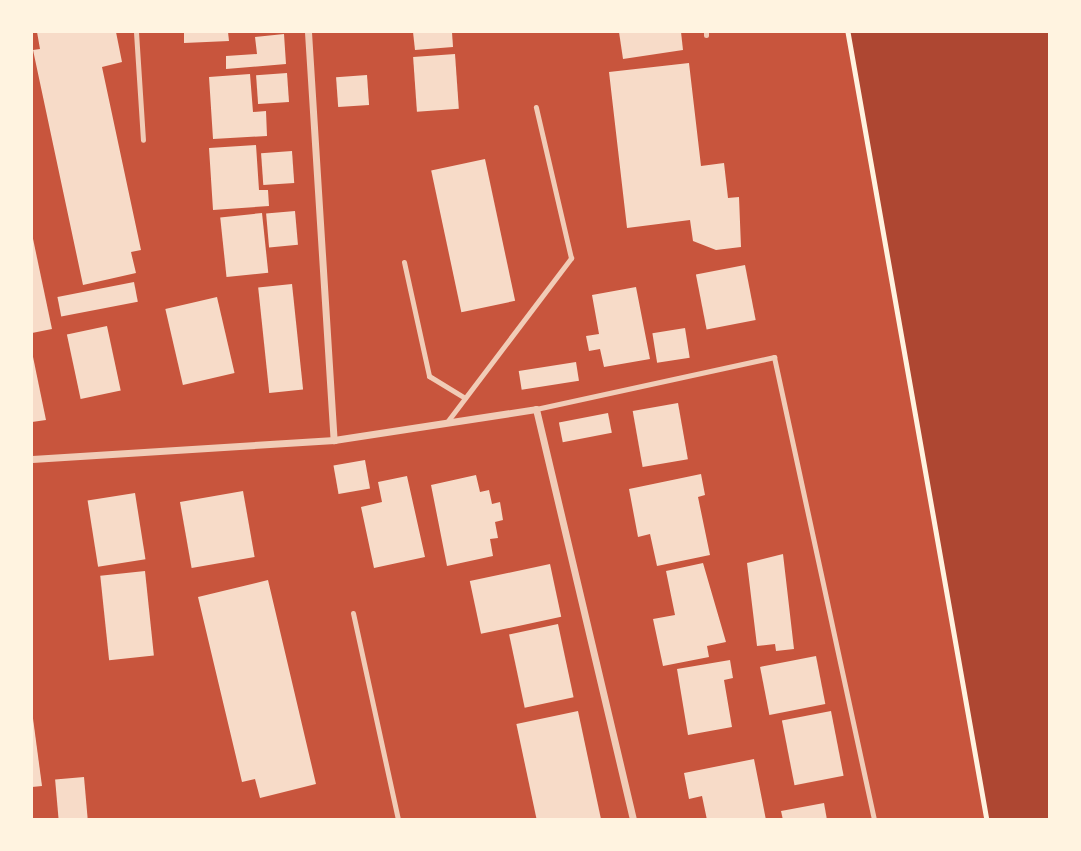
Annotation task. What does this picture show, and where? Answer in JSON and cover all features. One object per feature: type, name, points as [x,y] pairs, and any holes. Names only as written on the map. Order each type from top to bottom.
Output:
[{"type":"street","points":[[309,32],[334,440]]},
{"type":"street","points":[[32,459],[334,440],[536,410],[633,820]]},
{"type":"lane","points":[[136,32],[143,139]]},
{"type":"lane","points":[[445,425],[571,258],[536,107]]},
{"type":"lane","points":[[404,262],[429,376],[465,398]]},
{"type":"lane","points":[[536,410],[774,357],[874,820]]},
{"type":"lane","points":[[353,614],[398,820]]},
{"type":"path","points":[[848,32],[987,820]]},
{"type":"shaded area","points":[[848,32],[1049,32],[1049,819],[987,819]]},
{"type":"building","points":[[37,32],[116,32],[122,62],[102,67],[141,250],[131,252],[136,273],[83,285],[33,50],[40,49]]},
{"type":"building","points":[[184,32],[228,32],[229,41],[184,43]]},
{"type":"building","points":[[413,32],[452,32],[453,47],[415,50]]},
{"type":"building","points":[[619,32],[681,32],[683,50],[623,59]]},
{"type":"building","points":[[284,34],[286,64],[226,69],[226,56],[257,54],[255,37]]},
{"type":"building","points":[[455,54],[459,109],[417,112],[413,57]]},
{"type":"building","points":[[689,63],[701,166],[724,163],[728,198],[739,197],[741,247],[716,250],[693,241],[690,220],[627,228],[609,72]]},
{"type":"building","points":[[287,73],[289,102],[258,104],[256,75]]},
{"type":"building","points":[[250,74],[253,112],[266,111],[267,136],[213,139],[209,77]]},
{"type":"building","points":[[367,75],[369,105],[338,107],[336,77]]},
{"type":"building","points":[[256,145],[259,190],[268,190],[269,206],[213,210],[209,148]]},
{"type":"building","points":[[292,151],[294,183],[263,185],[261,153]]},
{"type":"building","points":[[485,159],[515,301],[461,312],[431,170]]},
{"type":"building","points":[[295,211],[298,245],[269,247],[266,214]]},
{"type":"building","points":[[262,213],[268,273],[227,277],[220,217]]},
{"type":"building","points":[[32,234],[52,329],[32,333]]},
{"type":"building","points":[[745,265],[756,320],[707,330],[696,275]]},
{"type":"building","points":[[134,282],[138,302],[61,317],[57,297]]},
{"type":"building","points":[[292,284],[303,389],[269,393],[258,288]]},
{"type":"building","points":[[636,287],[650,359],[604,367],[600,349],[589,351],[586,336],[599,334],[592,295]]},
{"type":"building","points":[[217,297],[235,373],[183,385],[165,309]]},
{"type":"building","points":[[107,326],[121,391],[81,399],[67,335]]},
{"type":"building","points":[[685,328],[690,358],[657,363],[652,333]]},
{"type":"building","points":[[32,352],[46,420],[32,422]]},
{"type":"building","points":[[576,362],[579,381],[522,390],[519,371]]},
{"type":"building","points":[[678,403],[688,459],[643,467],[633,411]]},
{"type":"building","points":[[608,413],[612,433],[563,442],[559,423]]},
{"type":"building","points":[[365,460],[370,489],[339,494],[333,466]]},
{"type":"building","points":[[701,474],[705,495],[698,497],[710,555],[657,566],[650,534],[638,537],[629,489]]},
{"type":"building","points":[[476,475],[480,492],[489,490],[492,504],[500,502],[503,520],[495,522],[498,538],[490,539],[493,556],[447,566],[431,485]]},
{"type":"building","points":[[407,476],[425,557],[374,568],[361,507],[382,502],[378,482]]},
{"type":"building","points":[[243,491],[255,557],[192,568],[180,502]]},
{"type":"building","points":[[135,493],[145,559],[98,567],[88,501]]},
{"type":"building","points":[[783,554],[794,649],[776,651],[775,644],[757,646],[747,563]]},
{"type":"building","points":[[703,563],[726,642],[707,646],[709,657],[663,666],[653,619],[675,615],[666,571]]},
{"type":"building","points":[[550,564],[561,617],[481,634],[470,581]]},
{"type":"building","points":[[145,571],[154,656],[109,660],[100,576]]},
{"type":"building","points":[[268,580],[316,784],[260,798],[255,779],[242,782],[198,597]]},
{"type":"building","points":[[558,624],[574,697],[525,708],[509,634]]},
{"type":"building","points":[[816,656],[825,704],[769,715],[760,667]]},
{"type":"building","points":[[730,660],[733,678],[724,680],[732,727],[688,735],[677,669]]},
{"type":"building","points":[[32,711],[42,786],[32,787]]},
{"type":"building","points":[[578,711],[601,820],[537,820],[516,724]]},
{"type":"building","points":[[831,711],[844,776],[795,785],[782,721]]},
{"type":"building","points":[[754,759],[766,820],[707,820],[702,796],[689,799],[684,773]]},
{"type":"building","points":[[84,777],[88,820],[59,820],[55,780]]},
{"type":"building","points":[[824,803],[827,820],[783,820],[781,811]]}]
